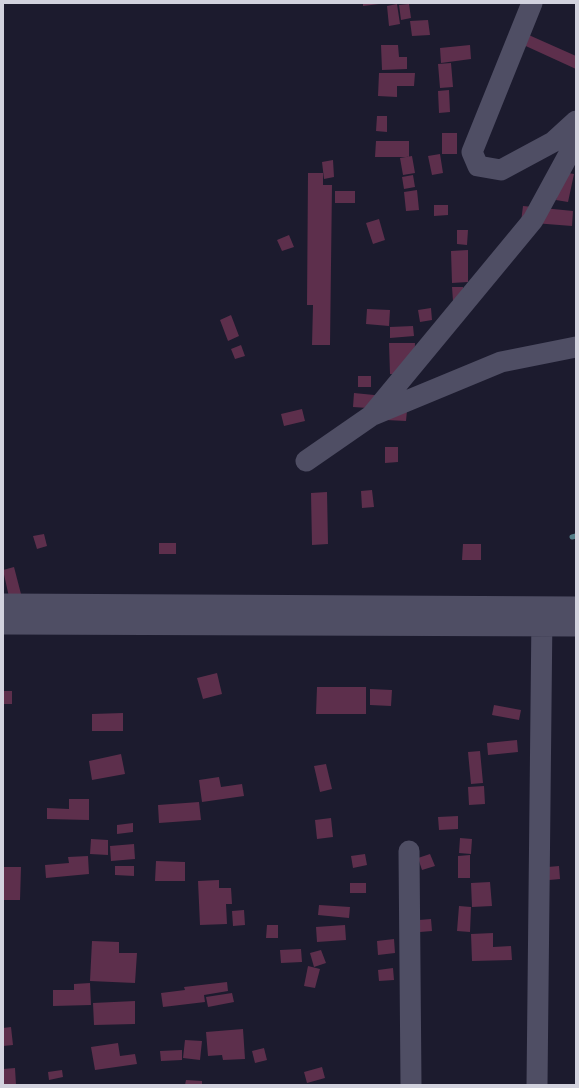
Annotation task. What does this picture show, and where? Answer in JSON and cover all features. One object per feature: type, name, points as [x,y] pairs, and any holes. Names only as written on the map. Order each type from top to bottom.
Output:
[{"type":"street","points":[[532,3],[472,152],[478,166],[501,170],[554,142],[576,121]]},
{"type":"street","points":[[371,416],[533,220],[576,141]]},
{"type":"street","points":[[306,461],[371,416],[502,362],[576,348]]},
{"type":"street","points":[[3,604],[542,616],[576,626]]},
{"type":"street","points":[[3,624],[542,616],[576,608]]},
{"type":"street","points":[[537,1085],[542,616]]},
{"type":"street","points":[[409,851],[411,1085]]},
{"type":"building","points":[[363,3],[379,3],[379,4],[363,6]]},
{"type":"building","points":[[397,4],[400,24],[389,26],[387,6]]},
{"type":"building","points":[[409,4],[411,18],[401,20],[399,5]]},
{"type":"building","points":[[428,20],[430,35],[412,36],[410,21]]},
{"type":"building","points":[[522,32],[576,56],[576,69],[517,42]]},
{"type":"building","points":[[381,45],[398,45],[399,57],[407,57],[407,69],[382,70]]},
{"type":"building","points":[[470,45],[471,59],[441,63],[440,48]]},
{"type":"building","points":[[451,63],[453,87],[440,88],[438,64]]},
{"type":"building","points":[[379,73],[415,73],[414,86],[397,86],[397,97],[378,96]]},
{"type":"building","points":[[449,90],[450,112],[439,113],[438,91]]},
{"type":"building","points":[[377,116],[387,116],[387,132],[376,131]]},
{"type":"building","points":[[442,133],[457,133],[457,154],[442,154]]},
{"type":"building","points":[[376,141],[409,141],[409,157],[375,157]]},
{"type":"building","points":[[440,154],[443,173],[432,175],[428,156]]},
{"type":"building","points":[[412,156],[415,173],[403,175],[400,158]]},
{"type":"building","points":[[333,160],[334,177],[324,179],[322,162]]},
{"type":"building","points":[[562,172],[574,174],[568,202],[556,200]]},
{"type":"building","points":[[308,173],[323,173],[323,185],[332,185],[330,345],[312,345],[313,305],[307,305]]},
{"type":"building","points":[[413,175],[415,187],[404,189],[402,177]]},
{"type":"building","points":[[417,190],[419,210],[406,211],[404,192]]},
{"type":"building","points":[[335,191],[355,191],[355,203],[335,203]]},
{"type":"building","points":[[434,205],[448,205],[448,215],[434,216]]},
{"type":"building","points":[[523,206],[573,211],[572,226],[521,222]]},
{"type":"building","points":[[379,219],[385,240],[373,244],[366,223]]},
{"type":"building","points":[[457,230],[468,230],[467,245],[457,244]]},
{"type":"building","points":[[289,235],[294,247],[282,251],[277,240]]},
{"type":"building","points":[[468,250],[468,282],[452,283],[451,251]]},
{"type":"building","points":[[452,287],[463,287],[463,301],[453,301]]},
{"type":"building","points":[[431,308],[432,320],[420,322],[418,310]]},
{"type":"building","points":[[367,309],[390,310],[389,326],[366,324]]},
{"type":"building","points":[[231,315],[239,336],[228,341],[220,320]]},
{"type":"building","points":[[413,326],[414,336],[390,338],[390,327]]},
{"type":"building","points":[[389,343],[415,343],[414,374],[390,374]]},
{"type":"building","points":[[241,345],[245,356],[235,359],[231,349]]},
{"type":"building","points":[[358,376],[371,376],[371,387],[358,387]]},
{"type":"building","points":[[354,393],[384,396],[383,409],[353,407]]},
{"type":"building","points":[[408,400],[406,421],[386,420]]},
{"type":"building","points":[[302,409],[305,421],[284,426],[281,414]]},
{"type":"building","points":[[385,447],[398,447],[398,462],[385,463]]},
{"type":"building","points":[[372,490],[374,507],[362,508],[361,491]]},
{"type":"building","points":[[327,492],[328,544],[312,545],[311,493]]},
{"type":"building","points":[[44,534],[47,546],[37,549],[33,536]]},
{"type":"building","points":[[159,543],[176,543],[176,554],[159,554]]},
{"type":"building","points":[[463,544],[481,544],[481,560],[462,560]]},
{"type":"building","points":[[14,567],[21,594],[9,597],[3,570]]},
{"type":"building","points":[[217,673],[222,694],[203,699],[197,678]]},
{"type":"building","points":[[317,687],[366,687],[366,714],[316,714]]},
{"type":"building","points":[[370,689],[392,690],[391,706],[370,705]]},
{"type":"building","points":[[3,691],[12,691],[12,704],[3,704]]},
{"type":"building","points":[[494,705],[521,710],[519,720],[492,715]]},
{"type":"building","points":[[123,713],[123,731],[92,731],[92,714]]},
{"type":"building","points":[[517,740],[518,752],[488,755],[487,743]]},
{"type":"building","points":[[480,751],[483,783],[471,784],[468,752]]},
{"type":"building","points":[[121,754],[125,774],[92,780],[89,761]]},
{"type":"building","points":[[326,764],[332,789],[320,792],[314,766]]},
{"type":"building","points":[[219,777],[221,787],[242,784],[244,796],[202,802],[199,780]]},
{"type":"building","points":[[484,786],[485,804],[469,805],[468,787]]},
{"type":"building","points":[[69,799],[89,799],[89,820],[47,819],[47,808],[69,809]]},
{"type":"building","points":[[199,802],[201,820],[159,823],[158,805]]},
{"type":"building","points":[[458,816],[458,829],[439,830],[438,817]]},
{"type":"building","points":[[331,818],[333,837],[317,839],[315,820]]},
{"type":"building","points":[[133,823],[133,832],[117,834],[117,825]]},
{"type":"building","points":[[460,838],[472,839],[471,854],[459,853]]},
{"type":"building","points":[[91,839],[108,840],[108,855],[90,854]]},
{"type":"building","points":[[134,844],[135,859],[111,861],[110,846]]},
{"type":"building","points":[[365,854],[367,865],[353,868],[351,856]]},
{"type":"building","points":[[430,854],[435,866],[422,870],[418,858]]},
{"type":"building","points":[[470,855],[470,878],[458,878],[458,856]]},
{"type":"building","points":[[88,856],[89,874],[46,878],[45,865],[69,863],[68,857]]},
{"type":"building","points":[[156,861],[185,862],[185,881],[155,881]]},
{"type":"building","points":[[115,866],[134,866],[134,876],[115,875]]},
{"type":"building","points":[[559,866],[560,879],[549,880],[548,867]]},
{"type":"building","points":[[3,867],[21,867],[20,900],[3,900]]},
{"type":"building","points":[[219,880],[219,888],[231,888],[232,904],[226,904],[227,924],[200,925],[198,881]]},
{"type":"building","points":[[490,882],[492,906],[472,907],[471,883]]},
{"type":"building","points":[[350,883],[366,883],[366,893],[350,893]]},
{"type":"building","points":[[319,905],[350,907],[349,918],[318,915]]},
{"type":"building","points":[[459,906],[471,907],[470,932],[457,931]]},
{"type":"building","points":[[244,910],[245,925],[233,926],[232,911]]},
{"type":"building","points":[[431,919],[432,931],[420,932],[419,920]]},
{"type":"building","points":[[267,925],[278,925],[278,938],[266,938]]},
{"type":"building","points":[[345,925],[346,940],[317,942],[316,927]]},
{"type":"building","points":[[493,933],[493,947],[511,946],[512,960],[472,961],[471,934]]},
{"type":"building","points":[[394,939],[395,953],[378,955],[377,941]]},
{"type":"building","points":[[92,941],[119,942],[119,953],[137,953],[135,983],[90,981]]},
{"type":"building","points":[[301,949],[302,962],[281,963],[280,950]]},
{"type":"building","points":[[321,950],[326,963],[314,967],[310,953]]},
{"type":"building","points":[[308,966],[320,969],[315,988],[304,986]]},
{"type":"building","points":[[393,968],[394,980],[379,981],[378,970]]},
{"type":"building","points":[[227,982],[228,991],[204,995],[205,1002],[163,1007],[161,993],[185,990],[184,987]]},
{"type":"building","points":[[90,983],[91,1005],[53,1006],[53,990],[74,990],[74,984]]},
{"type":"building","points":[[232,993],[234,1002],[208,1007],[206,997]]},
{"type":"building","points":[[135,1001],[135,1024],[94,1025],[93,1003]]},
{"type":"building","points":[[11,1027],[13,1045],[3,1046],[3,1028]]},
{"type":"building","points":[[243,1029],[245,1059],[223,1060],[222,1055],[208,1056],[206,1032]]},
{"type":"building","points":[[185,1040],[202,1041],[200,1060],[183,1058]]},
{"type":"building","points":[[118,1043],[120,1056],[135,1054],[137,1064],[95,1070],[91,1047]]},
{"type":"building","points":[[264,1048],[267,1060],[255,1063],[252,1051]]},
{"type":"building","points":[[182,1050],[182,1060],[161,1061],[160,1051]]},
{"type":"building","points":[[322,1067],[325,1078],[307,1083],[304,1072]]},
{"type":"building","points":[[15,1068],[16,1085],[3,1085],[3,1069]]},
{"type":"building","points":[[62,1070],[63,1077],[49,1080],[48,1072]]},
{"type":"building","points":[[186,1080],[202,1081],[202,1085],[185,1085]]},
{"type":"waterway","points":[[572,537],[576,536]]}]
